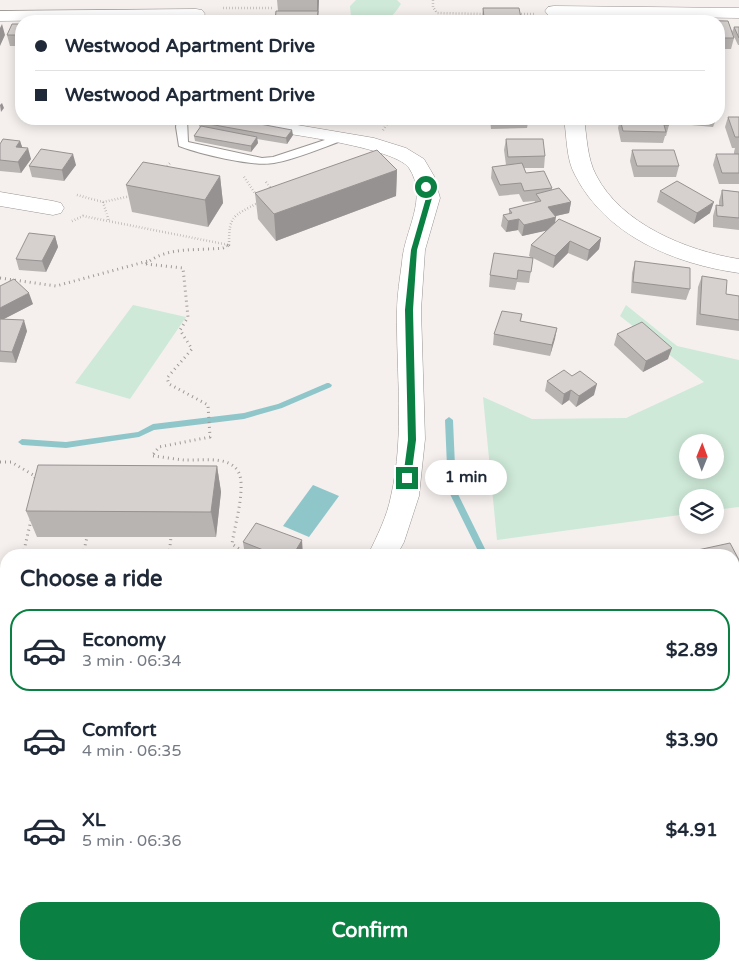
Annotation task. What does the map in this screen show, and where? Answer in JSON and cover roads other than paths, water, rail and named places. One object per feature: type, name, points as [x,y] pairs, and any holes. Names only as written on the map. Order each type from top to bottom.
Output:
[{"type":"street","points":[[49,15],[196,12]]},
{"type":"street","points":[[554,12],[739,13]]},
{"type":"street","points":[[0,16],[15,16]]},
{"type":"street","points":[[263,125],[367,142],[399,152],[417,163],[423,176],[429,198],[414,250],[409,310],[412,440],[405,496],[390,542],[386,549]]},
{"type":"street","points":[[575,125],[584,173],[598,197],[634,227],[678,252],[739,266]]},
{"type":"street","points":[[0,199],[53,208]]},
{"type":"lane","points":[[181,125],[184,144],[194,148],[262,161],[287,157],[340,138]]},
{"type":"water","points":[[313,485],[339,496],[309,537],[283,526]]},
{"type":"waterway","points":[[22,442],[66,445],[139,434],[153,427],[244,416],[280,406],[329,385]]},
{"type":"waterway","points":[[449,420],[452,490],[481,549]]}]
